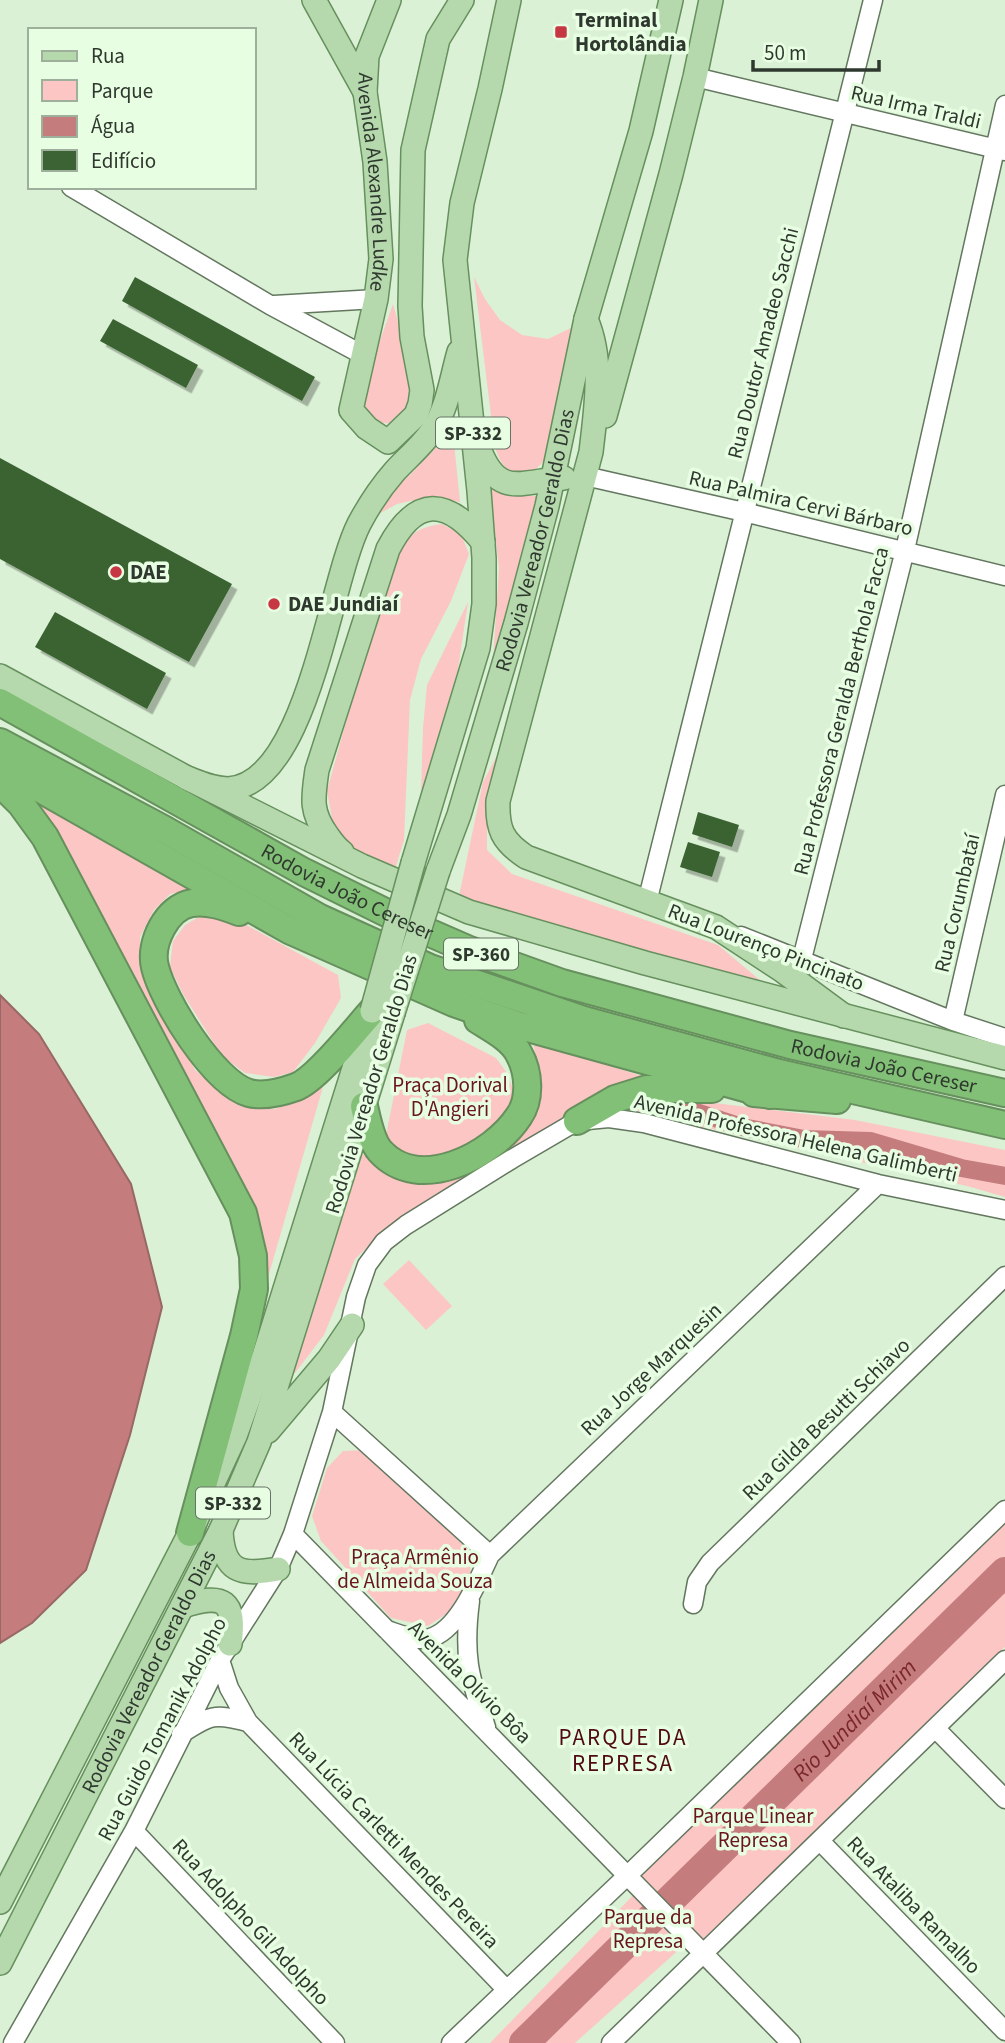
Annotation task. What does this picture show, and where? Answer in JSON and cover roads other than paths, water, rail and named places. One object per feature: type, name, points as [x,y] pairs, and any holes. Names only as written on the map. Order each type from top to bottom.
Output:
[{"type":"highway","name":"Rodovia João Cereser","points":[[2,683],[304,872],[467,949],[562,983],[790,1045],[1005,1093]]},
{"type":"highway","name":"Rodovia João Cereser","points":[[0,742],[165,830],[320,918],[430,968],[584,1020],[779,1073],[1005,1125]]},
{"type":"highway","points":[[0,766],[289,930]]},
{"type":"highway","points":[[0,783],[21,804],[45,837],[243,1213],[253,1256],[254,1289],[244,1336],[190,1533]]},
{"type":"highway","points":[[382,1012],[300,1086],[280,1092],[247,1092],[212,1068],[168,998],[154,965],[156,937],[176,911],[190,903],[215,903],[289,930],[454,1003],[517,1025],[770,1095]]},
{"type":"highway","points":[[364,1106],[379,1151],[403,1167],[423,1171],[457,1164],[499,1140],[521,1114],[528,1081],[519,1052],[500,1035],[454,1003]]},
{"type":"highway","points":[[577,1121],[615,1099],[646,1090],[710,1089],[916,1106]]},
{"type":"main road","points":[[314,0],[365,92]]},
{"type":"main road","name":"Avenida Alexandre Ludke","points":[[389,0],[367,57],[365,92],[375,162],[381,258],[376,299],[351,410],[367,428],[388,442],[416,415],[420,404],[422,390],[412,337],[410,306],[413,150],[438,39],[461,0]]},
{"type":"main road","name":"Rodovia Vereador Geraldo Dias","points":[[0,1963],[221,1530],[259,1441],[364,1106],[413,863],[478,649],[484,604],[483,542],[456,288],[456,236],[509,0]]},
{"type":"main road","name":"Rodovia Vereador Geraldo Dias","points":[[0,1902],[7,1883],[190,1533],[235,1436],[382,1012],[459,815],[516,623],[553,479],[586,320],[641,131],[671,0]]},
{"type":"main road","points":[[591,452],[606,414],[695,77],[711,0]]},
{"type":"main road","points":[[459,815],[539,649],[585,477],[596,408],[597,361],[592,334],[586,320]]},
{"type":"main road","points":[[187,778],[211,787],[228,789],[246,785],[264,772],[280,753],[298,720],[348,548],[371,503],[393,473],[436,426],[462,338]]},
{"type":"main road","points":[[473,435],[490,473],[501,482],[513,484],[585,477]]},
{"type":"main road","points":[[362,866],[336,848],[315,817],[313,798],[317,770],[388,548],[409,517],[422,510],[437,508],[454,513],[467,523],[483,542]]},
{"type":"main road","name":"Rua Lourenço Pincinato","points":[[539,649],[498,801],[497,819],[506,841],[526,857],[716,927]]},
{"type":"main road","points":[[2,683],[362,866],[469,912],[645,963],[1005,1058]]},
{"type":"main road","points":[[716,927],[783,971],[844,1017]]},
{"type":"main road","points":[[259,1441],[329,1359],[352,1325]]},
{"type":"main road","points":[[221,1530],[222,1550],[236,1569],[259,1573],[278,1569]]},
{"type":"main road","points":[[183,1606],[209,1599],[224,1604],[231,1613],[233,1622],[225,1652]]},
{"type":"street","name":"Rua Doutor Amadeo Sacchi","points":[[647,902],[873,0]]},
{"type":"street","name":"Rua Irma Traldi","points":[[695,77],[1000,149]]},
{"type":"street","name":"Rua Professora Geralda Berthola Facca","points":[[802,959],[905,550],[1000,149],[1005,105]]},
{"type":"street","points":[[74,189],[270,305],[363,355]]},
{"type":"street","points":[[270,305],[376,299]]},
{"type":"street","name":"Rua Palmira Cervi Bárbaro","points":[[585,477],[744,512],[1005,576]]},
{"type":"street","name":"Rua Corumbataí","points":[[953,1021],[1005,795]]},
{"type":"street","name":"Rua Lourenço Pincinato","points":[[716,927],[953,1021],[1005,1038]]},
{"type":"street","name":"Avenida Professora Helena Galimberti","points":[[432,1210],[577,1121],[609,1118],[644,1123],[878,1184],[1005,1210]]},
{"type":"street","name":"Rua Jorge Marquesin","points":[[384,1629],[408,1637],[429,1639],[442,1631],[456,1618],[470,1597],[490,1555],[878,1184]]},
{"type":"street","name":"Rua Guido Tomanik Adolpho","points":[[13,2043],[134,1831],[225,1652],[278,1569],[293,1534],[332,1412],[356,1297],[367,1265],[384,1242],[432,1210]]},
{"type":"street","name":"Rua Gilda Besutti Schiavo","points":[[693,1604],[697,1582],[710,1563],[1005,1276]]},
{"type":"street","points":[[332,1412],[490,1555]]},
{"type":"street","points":[[451,2043],[1005,1510]]},
{"type":"street","name":"Avenida Olívio Bôa","points":[[293,1534],[791,2043]]},
{"type":"street","name":"Rua Jorge Marquesin","points":[[470,1597],[466,1649],[469,1675],[488,1733]]},
{"type":"street","name":"Rua Lúcia Carletti Mendes Pereira","points":[[225,1652],[229,1688],[248,1722],[508,1990]]},
{"type":"street","points":[[611,2043],[1005,1660]]},
{"type":"street","points":[[181,1734],[208,1717],[223,1716],[248,1722]]},
{"type":"street","points":[[936,1729],[1005,1800]]},
{"type":"street","name":"Rua Adolpho Gil Adolpho","points":[[134,1831],[335,2043]]},
{"type":"street","name":"Rua Ataliba Ramalho","points":[[820,1841],[1005,2031]]},
{"type":"water","points":[[0,995],[39,1034],[131,1184],[162,1307],[130,1435],[86,1570],[32,1623],[0,1643]]},
{"type":"waterway","points":[[681,1107],[742,1127],[804,1139],[870,1141],[961,1168],[1005,1176]]},
{"type":"waterway","name":"Rio Jundiaí Mirim","points":[[524,2043],[1005,1572]]},
{"type":"place","name":"Terminal Hortolândia","points":[[561,32]]},
{"type":"place","name":"DAE","points":[[116,572]]},
{"type":"place","name":"DAE Jundiaí","points":[[274,604]]},
{"type":"district","name":"PARQUE DA REPRESA","points":[[623,1750]]},
{"type":"park label","name":"Praça Dorival D'Angieri","points":[[450,1097]]},
{"type":"park label","name":"Praça Armênio de Almeida Souza","points":[[415,1569]]},
{"type":"park label","name":"Parque Linear Represa","points":[[753,1828]]},
{"type":"park label","name":"Parque da Represa","points":[[648,1929]]}]
